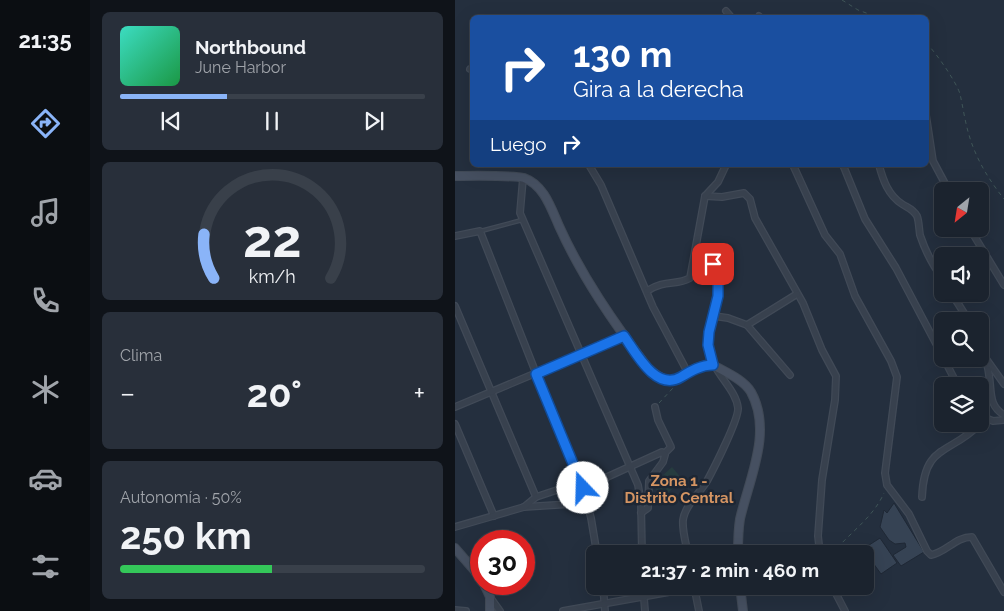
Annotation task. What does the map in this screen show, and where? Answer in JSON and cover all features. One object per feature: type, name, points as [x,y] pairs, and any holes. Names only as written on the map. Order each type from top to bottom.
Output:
[{"type":"street","points":[[726,11],[729,15]]},
{"type":"street","points":[[929,135],[933,161],[944,182]]},
{"type":"street","points":[[590,167],[604,193],[626,248],[671,343],[688,372]]},
{"type":"street","points":[[647,291],[658,284],[683,282],[690,278],[705,196],[717,182],[725,167]]},
{"type":"street","points":[[794,167],[825,235],[840,254],[855,296],[891,361],[897,377],[885,462],[887,485],[909,514],[921,541],[931,555],[943,551],[964,537],[972,537],[1004,592]]},
{"type":"street","points":[[844,167],[865,219],[896,268],[934,341]]},
{"type":"street","points":[[880,167],[884,184],[900,203],[912,209],[917,217],[920,234],[934,267]]},
{"type":"street","points":[[455,176],[523,178],[535,184],[547,198],[580,269],[624,336],[658,378],[667,382],[675,381],[688,372],[707,365],[713,365],[735,378],[750,391],[760,425],[759,447],[740,521],[739,545]]},
{"type":"street","points":[[523,178],[519,207],[522,220],[638,484],[642,545]]},
{"type":"street","points":[[705,196],[722,197],[744,193],[750,199],[755,218],[797,294],[836,376],[835,400],[822,488],[819,545]]},
{"type":"street","points":[[455,236],[480,231],[583,488],[595,545]]},
{"type":"street","points":[[975,238],[1004,285]]},
{"type":"street","points":[[687,545],[683,518],[688,507],[708,480],[727,441],[738,409],[734,397],[713,365],[708,345],[709,332],[718,296],[718,277],[713,264],[707,260]]},
{"type":"street","points":[[747,325],[797,294]]},
{"type":"street","points":[[455,306],[536,498]]},
{"type":"street","points":[[714,316],[728,318],[747,325],[790,375]]},
{"type":"street","points":[[455,407],[624,336]]},
{"type":"street","points":[[989,362],[1004,384]]},
{"type":"street","points":[[987,367],[990,395],[997,410],[1004,414]]},
{"type":"street","points":[[641,513],[648,508],[649,481],[663,462],[664,454],[671,447],[658,420],[655,407]]},
{"type":"street","points":[[989,421],[1004,420]]},
{"type":"street","points":[[455,424],[494,516]]},
{"type":"street","points":[[922,496],[922,478],[933,456],[971,432]]},
{"type":"street","points":[[523,507],[536,498],[563,488],[583,488],[657,454],[664,454]]},
{"type":"street","points":[[455,526],[523,507],[587,503]]},
{"type":"street","points":[[455,548],[470,565]]},
{"type":"street","points":[[604,595],[605,611]]},
{"type":"street","points":[[563,611],[653,595]]},
{"type":"street","points":[[696,595],[699,611]]},
{"type":"street","points":[[741,595],[743,611]]},
{"type":"street","points":[[837,595],[845,611]]},
{"type":"street","points":[[490,597],[490,611]]},
{"type":"street","points":[[490,597],[500,611]]},
{"type":"street","points":[[643,597],[645,611]]},
{"type":"street","points":[[455,610],[466,611]]},
{"type":"lane","points":[[480,231],[522,220]]},
{"type":"path","points":[[842,0],[858,10],[872,15]]},
{"type":"path","points":[[929,46],[943,62],[960,94],[969,136],[990,180],[1004,199]]},
{"type":"path","points":[[655,407],[675,386],[675,381]]},
{"type":"path","points":[[839,545],[869,517],[881,501],[887,485]]},
{"type":"green space","points":[[672,467],[683,480],[663,497],[652,485]]},
{"type":"building","points":[[894,503],[924,552],[901,566],[893,555],[906,547],[905,543],[895,544],[889,540],[880,527],[884,510],[887,513]]},
{"type":"building","points":[[880,538],[897,563],[881,574],[874,564],[874,545],[869,545]]},
{"type":"district","name":"Zona 1 - Distrito Central","points":[[679,490]]},
{"type":"route","points":[[583,488],[536,374],[624,336],[648,368],[658,378],[667,382],[675,381],[697,368],[713,365],[708,345],[709,332],[716,311],[718,296],[718,277],[713,264]]}]
